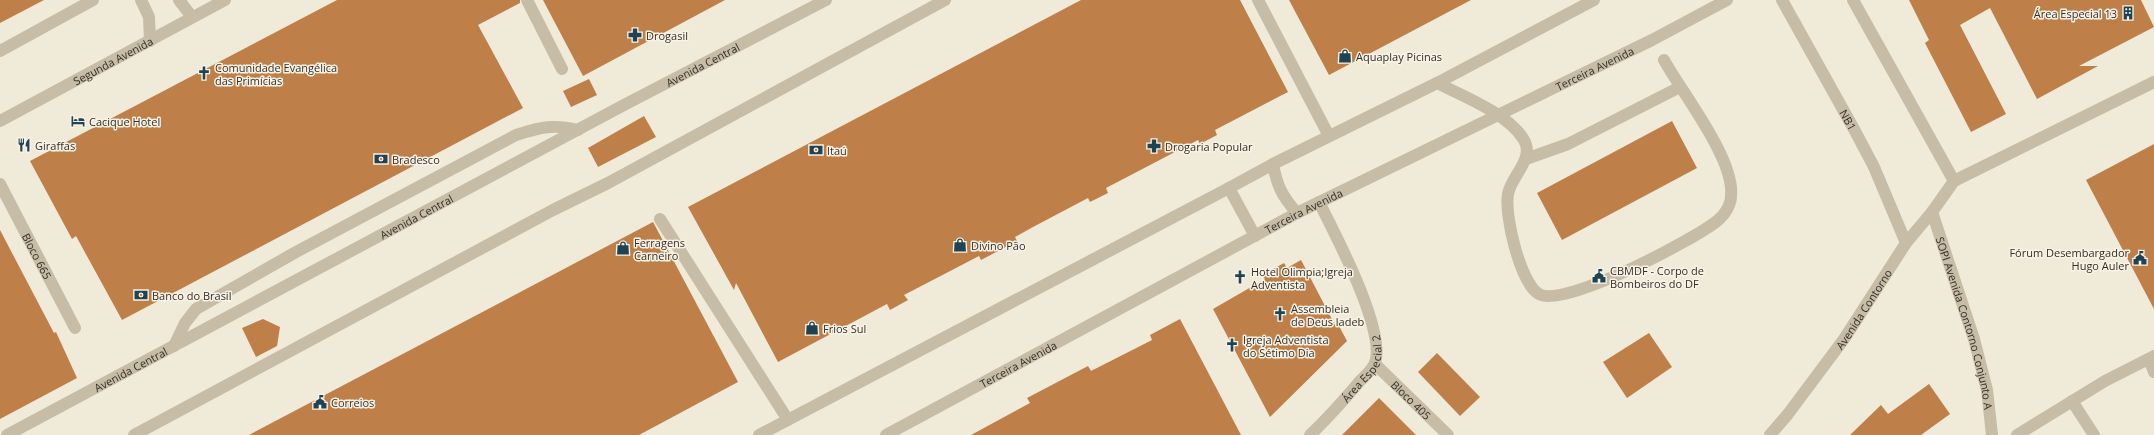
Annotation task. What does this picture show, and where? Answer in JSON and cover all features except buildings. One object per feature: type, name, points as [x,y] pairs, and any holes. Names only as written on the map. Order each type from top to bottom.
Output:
[{"type":"street","points":[[0,51],[73,4],[93,0]]},
{"type":"street","points":[[142,0],[149,18],[150,41]]},
{"type":"street","points":[[179,0],[192,18]]},
{"type":"street","name":"Segunda Avenida","points":[[0,121],[225,0]]},
{"type":"street","points":[[527,0],[562,69]]},
{"type":"street","name":"Avenida Central","points":[[7,435],[578,130],[804,5],[826,0]]},
{"type":"street","points":[[134,435],[553,210],[608,183],[943,0]]},
{"type":"street","points":[[1258,0],[1329,136]]},
{"type":"street","points":[[759,435],[1273,164],[1437,82],[1594,0]]},
{"type":"street","name":"Terceira Avenida","points":[[886,435],[1320,202],[1652,40],[1727,0]]},
{"type":"street","name":"NB1","points":[[1782,0],[1874,167],[1906,243]]},
{"type":"street","points":[[1853,0],[1954,182],[2154,82]]},
{"type":"street","points":[[1437,82],[1497,115],[1514,127],[1524,140],[1526,146],[1526,159],[1510,186],[1507,206],[1513,238],[1523,272],[1533,288],[1540,295],[1552,297],[1575,292],[1616,276],[1688,239],[1718,221],[1729,206],[1732,195],[1726,167],[1712,138],[1664,60]]},
{"type":"street","points":[[1526,159],[1574,141],[1680,87]]},
{"type":"street","points":[[174,346],[185,323],[196,309],[296,252],[516,135],[534,129],[558,125],[578,130]]},
{"type":"street","points":[[1273,164],[1278,186],[1286,200],[1297,214]]},
{"type":"street","name":"Avenida Contorno","points":[[1770,435],[1788,414],[1844,339],[1906,243],[1932,212],[1954,182]]},
{"type":"street","name":"Bloco 665","points":[[0,184],[75,328]]},
{"type":"street","points":[[1229,188],[1255,236]]},
{"type":"street","name":"Área Especial 2","points":[[1310,435],[1335,411],[1375,364],[1376,346],[1374,327],[1367,304],[1320,202]]},
{"type":"street","name":"SOPI Avenida Contorno Conjunto A","points":[[1932,212],[1974,339],[1987,390],[1992,435]]},
{"type":"street","points":[[660,219],[788,420]]},
{"type":"street","points":[[2017,435],[2072,401],[2151,357],[2154,372]]},
{"type":"street","name":"Bloco 405","points":[[1375,364],[1448,435]]},
{"type":"street","points":[[2072,401],[2094,435]]},
{"type":"place","name":"Área Especial 13","points":[[2128,13]]},
{"type":"place","name":"Drogasil","points":[[635,35]]},
{"type":"place","name":"Aquaplay Picinas","points":[[1345,56]]},
{"type":"place","name":"Comunidade Evangélica das Primícias","points":[[204,73]]},
{"type":"place","name":"Cacique Hotel","points":[[78,121]]},
{"type":"place","name":"Giraffas","points":[[24,145]]},
{"type":"place","name":"Drogaria Popular","points":[[1154,146]]},
{"type":"place","name":"Itaú","points":[[816,150]]},
{"type":"place","name":"Bradesco","points":[[381,159]]},
{"type":"place","name":"Divino Pão","points":[[960,245]]},
{"type":"place","name":"Ferragens Carneiro","points":[[623,248]]},
{"type":"place","name":"Fórum Desembargador Hugo Auler","points":[[2140,258]]},
{"type":"place","name":"CBMDF - Corpo de Bombeiros do DF","points":[[1599,276]]},
{"type":"place","name":"Hotel Olimpia;Igreja Adventista","points":[[1240,277]]},
{"type":"place","name":"Banco do Brasil","points":[[141,295]]},
{"type":"place","name":"Assembleia de Deus ladeb","points":[[1280,314]]},
{"type":"place","name":"Frios Sul","points":[[812,328]]},
{"type":"place","name":"Igreja Adventista do Sétimo Dia","points":[[1232,345]]},
{"type":"place","name":"Correios","points":[[320,402]]}]
